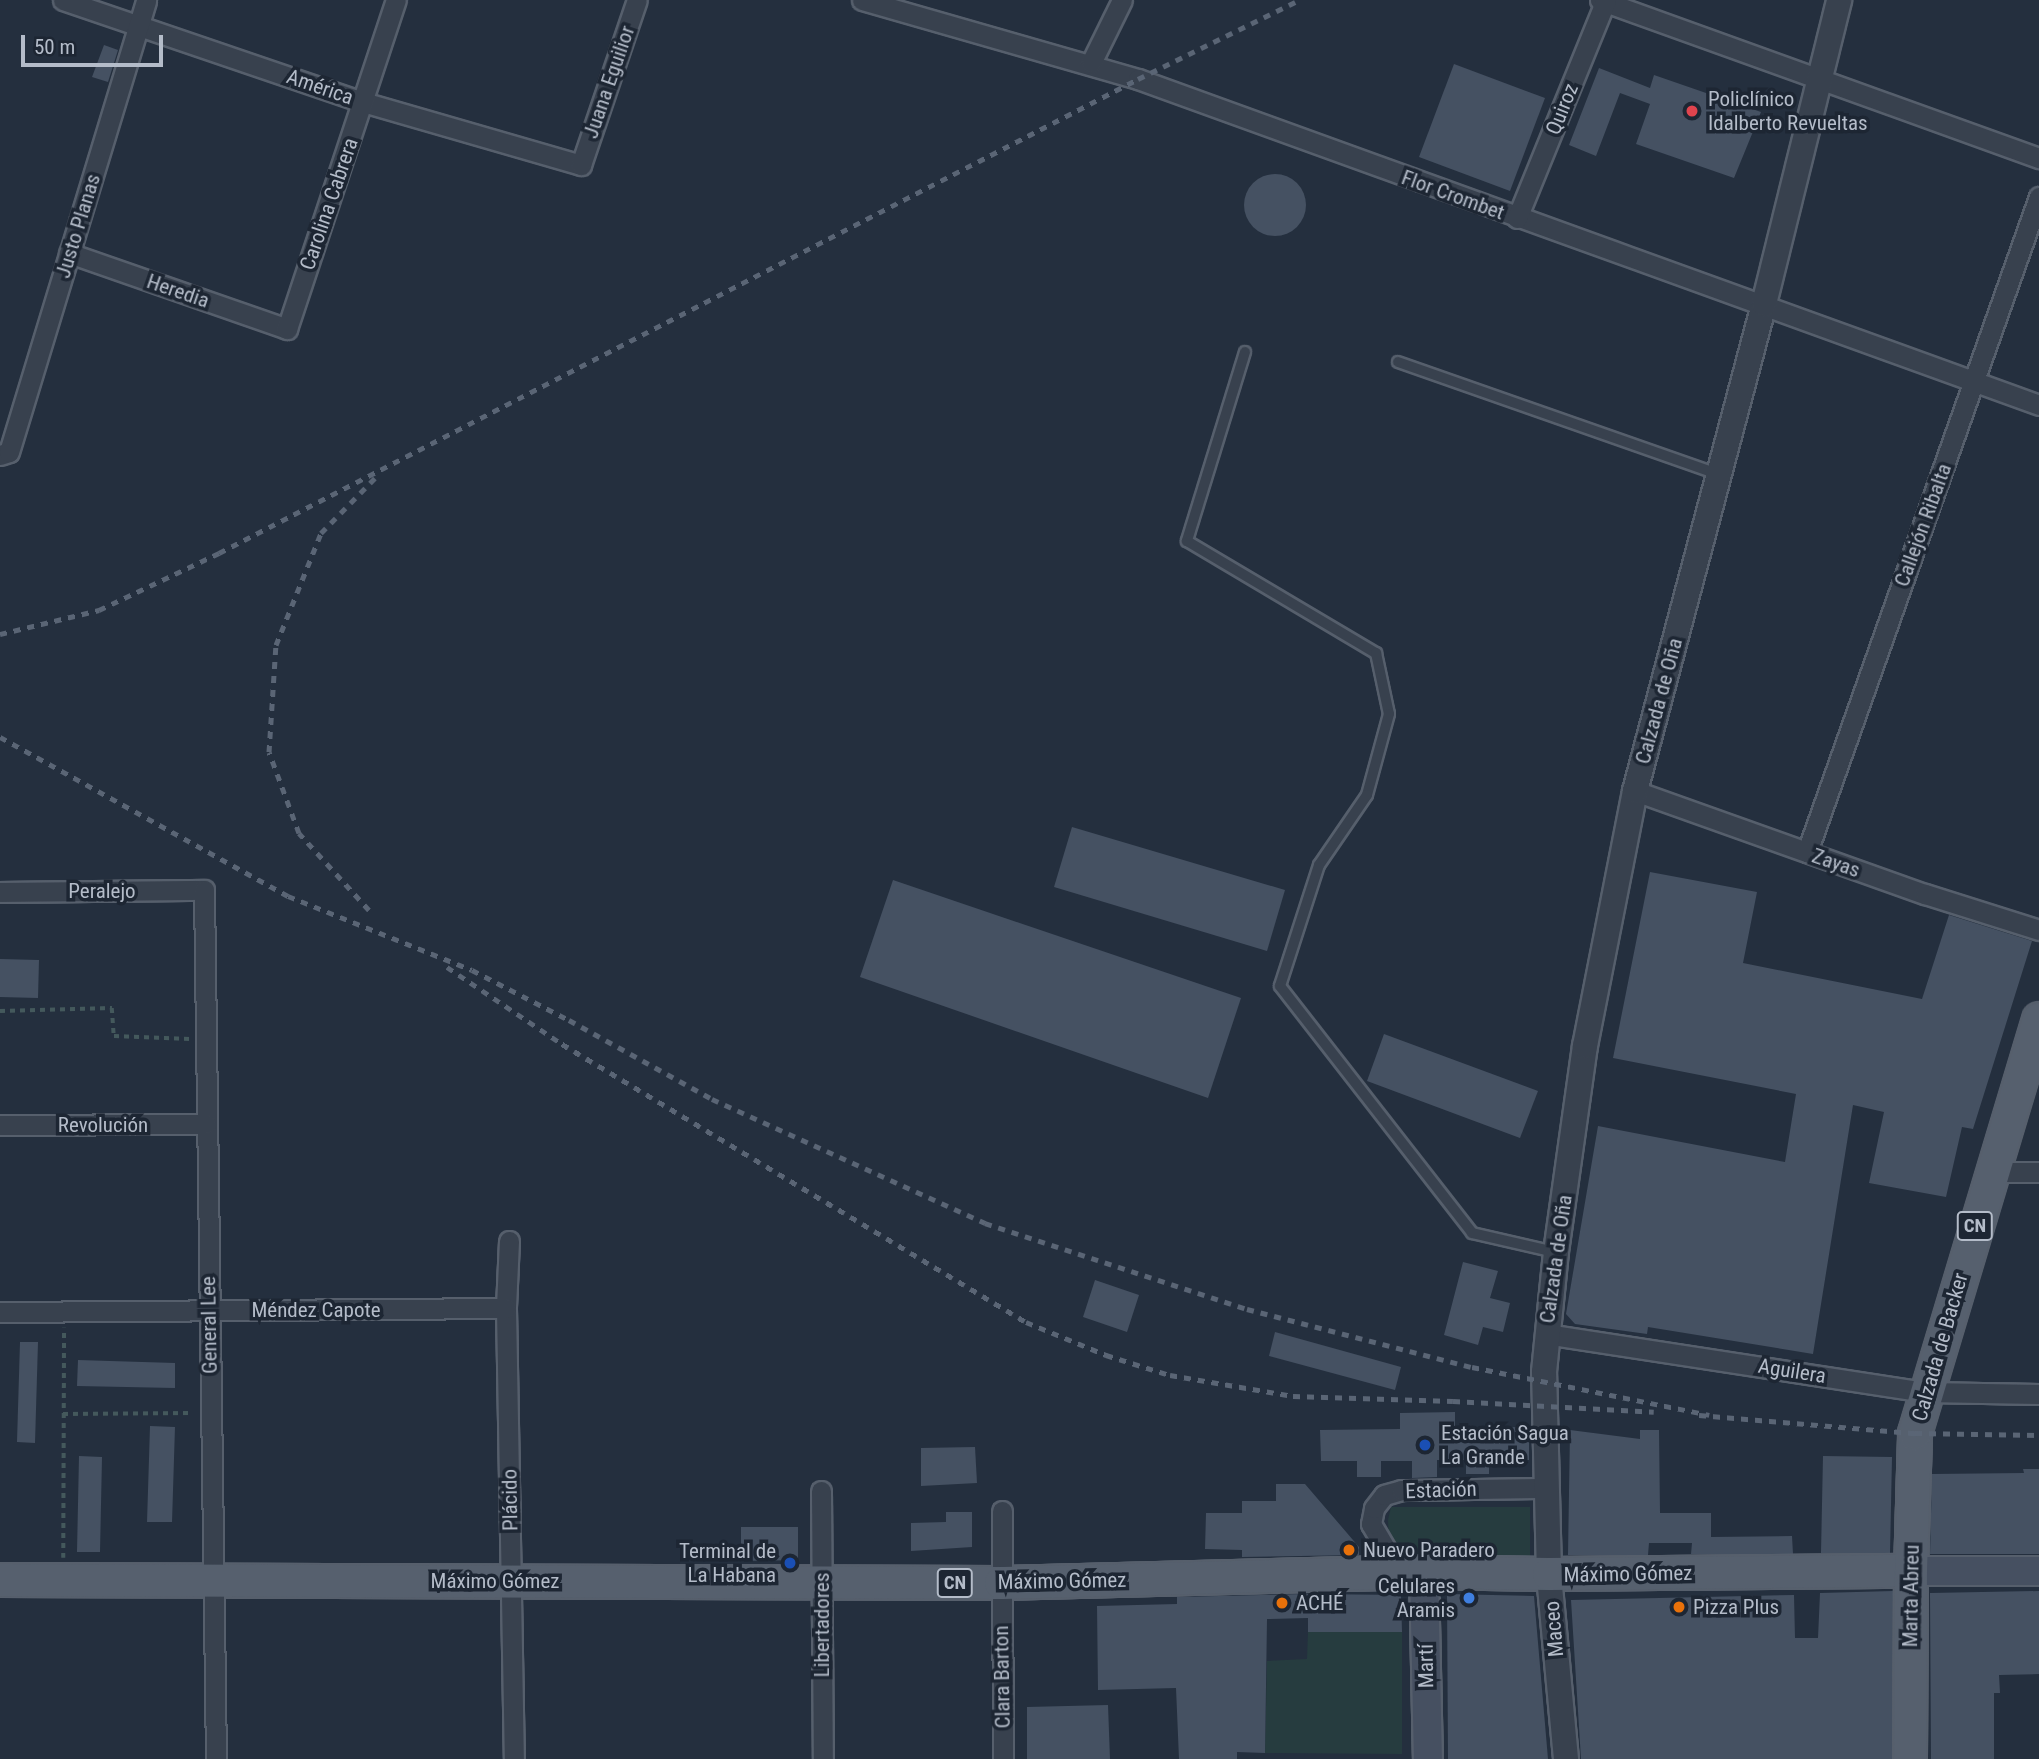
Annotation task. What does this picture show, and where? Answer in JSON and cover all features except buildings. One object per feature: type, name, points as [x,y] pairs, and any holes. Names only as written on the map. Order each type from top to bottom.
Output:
[{"type":"main road","name":"Calzada de Backer","points":[[1915,1433],[2039,1019]]},
{"type":"main road","name":"Marta Abreu","points":[[1910,1759],[1910,1571],[1915,1433]]},
{"type":"main road","name":"Máximo Gómez","points":[[0,1580],[1001,1583],[1412,1573],[2039,1571]]},
{"type":"main road","name":"Martí","points":[[1412,1573],[1425,1607],[1428,1759]]},
{"type":"street","name":"América","points":[[63,0],[363,102],[581,164]]},
{"type":"street","name":"Justo Planas","points":[[4,454],[146,0]]},
{"type":"street","name":"Carolina Cabrera","points":[[287,328],[396,0]]},
{"type":"street","name":"Juana Eguilior","points":[[581,164],[637,0]]},
{"type":"street","name":"Flor Crombet","points":[[862,0],[884,3],[1091,63],[2039,405]]},
{"type":"street","points":[[1091,63],[1122,0]]},
{"type":"street","name":"Calzada de Oña","points":[[1545,1415],[1546,1334],[1585,1046],[1635,791],[1764,304],[1839,0]]},
{"type":"street","points":[[1604,1],[2039,158]]},
{"type":"street","name":"Quiroz","points":[[1517,218],[1604,1]]},
{"type":"street","name":"Callejón Ribalta","points":[[1807,852],[2039,197]]},
{"type":"street","name":"Heredia","points":[[69,253],[287,328]]},
{"type":"street","name":"Zayas","points":[[1635,791],[2039,930]]},
{"type":"street","name":"Peralejo","points":[[0,892],[204,891]]},
{"type":"street","name":"General Lee","points":[[204,891],[216,1759]]},
{"type":"street","name":"Revolución","points":[[0,1125],[206,1124]]},
{"type":"street","points":[[1991,1172],[2039,1172]]},
{"type":"street","name":"Plácido","points":[[509,1241],[506,1308],[514,1759]]},
{"type":"street","name":"Méndez Capote","points":[[0,1312],[506,1308]]},
{"type":"street","name":"Aguilera","points":[[1546,1334],[1926,1392],[2039,1394]]},
{"type":"street","name":"Maceo","points":[[1545,1415],[1549,1574],[1566,1759]]},
{"type":"street","name":"Estación","points":[[1412,1573],[1378,1539],[1371,1524],[1374,1508],[1384,1495],[1401,1490],[1546,1488]]},
{"type":"street","name":"Libertadores","points":[[821,1491],[823,1759]]},
{"type":"street","name":"Clara Barton","points":[[1002,1511],[1003,1759]]},
{"type":"street","points":[[1367,1574],[1376,1563],[1378,1539]]},
{"type":"lane","points":[[1245,352],[1187,541],[1377,653],[1389,714],[1367,795],[1319,866],[1280,986],[1472,1233],[1556,1252]]},
{"type":"lane","points":[[1398,362],[1719,474]]},
{"type":"path","points":[[0,1011],[112,1008],[114,1035],[206,1039]]},
{"type":"path","points":[[63,1581],[64,1312]]},
{"type":"path","points":[[63,1414],[212,1413]]},
{"type":"green space","points":[[1391,1507],[1530,1507],[1530,1557],[1402,1557],[1389,1542],[1388,1520]]},
{"type":"green space","points":[[1308,1632],[1402,1632],[1402,1754],[1265,1753],[1267,1661],[1307,1659]]},
{"type":"railway","points":[[0,634],[99,610],[219,553],[1138,79],[1299,0]]},
{"type":"railway","points":[[369,910],[299,833],[269,752],[276,645],[321,533],[376,477]]},
{"type":"railway","points":[[0,737],[288,896],[472,970],[712,1099],[985,1223],[1247,1309],[1472,1367],[1709,1415]]},
{"type":"railway","points":[[447,967],[562,1044],[1026,1322],[1106,1355],[1170,1375],[1293,1396],[1654,1412]]},
{"type":"railway","points":[[1699,1415],[1915,1433],[2039,1435]]},
{"type":"place","name":"Policlínico Idalberto Revueltas","points":[[1692,111]]},
{"type":"place","name":"Estación Sagua La Grande","points":[[1425,1445]]},
{"type":"place","name":"Nuevo Paradero","points":[[1349,1550]]},
{"type":"place","name":"Terminal de La Habana","points":[[790,1563]]},
{"type":"place","name":"Celulares Aramis","points":[[1469,1598]]},
{"type":"place","name":"ACHÉ","points":[[1282,1603]]},
{"type":"place","name":"Pizza Plus","points":[[1679,1607]]}]
